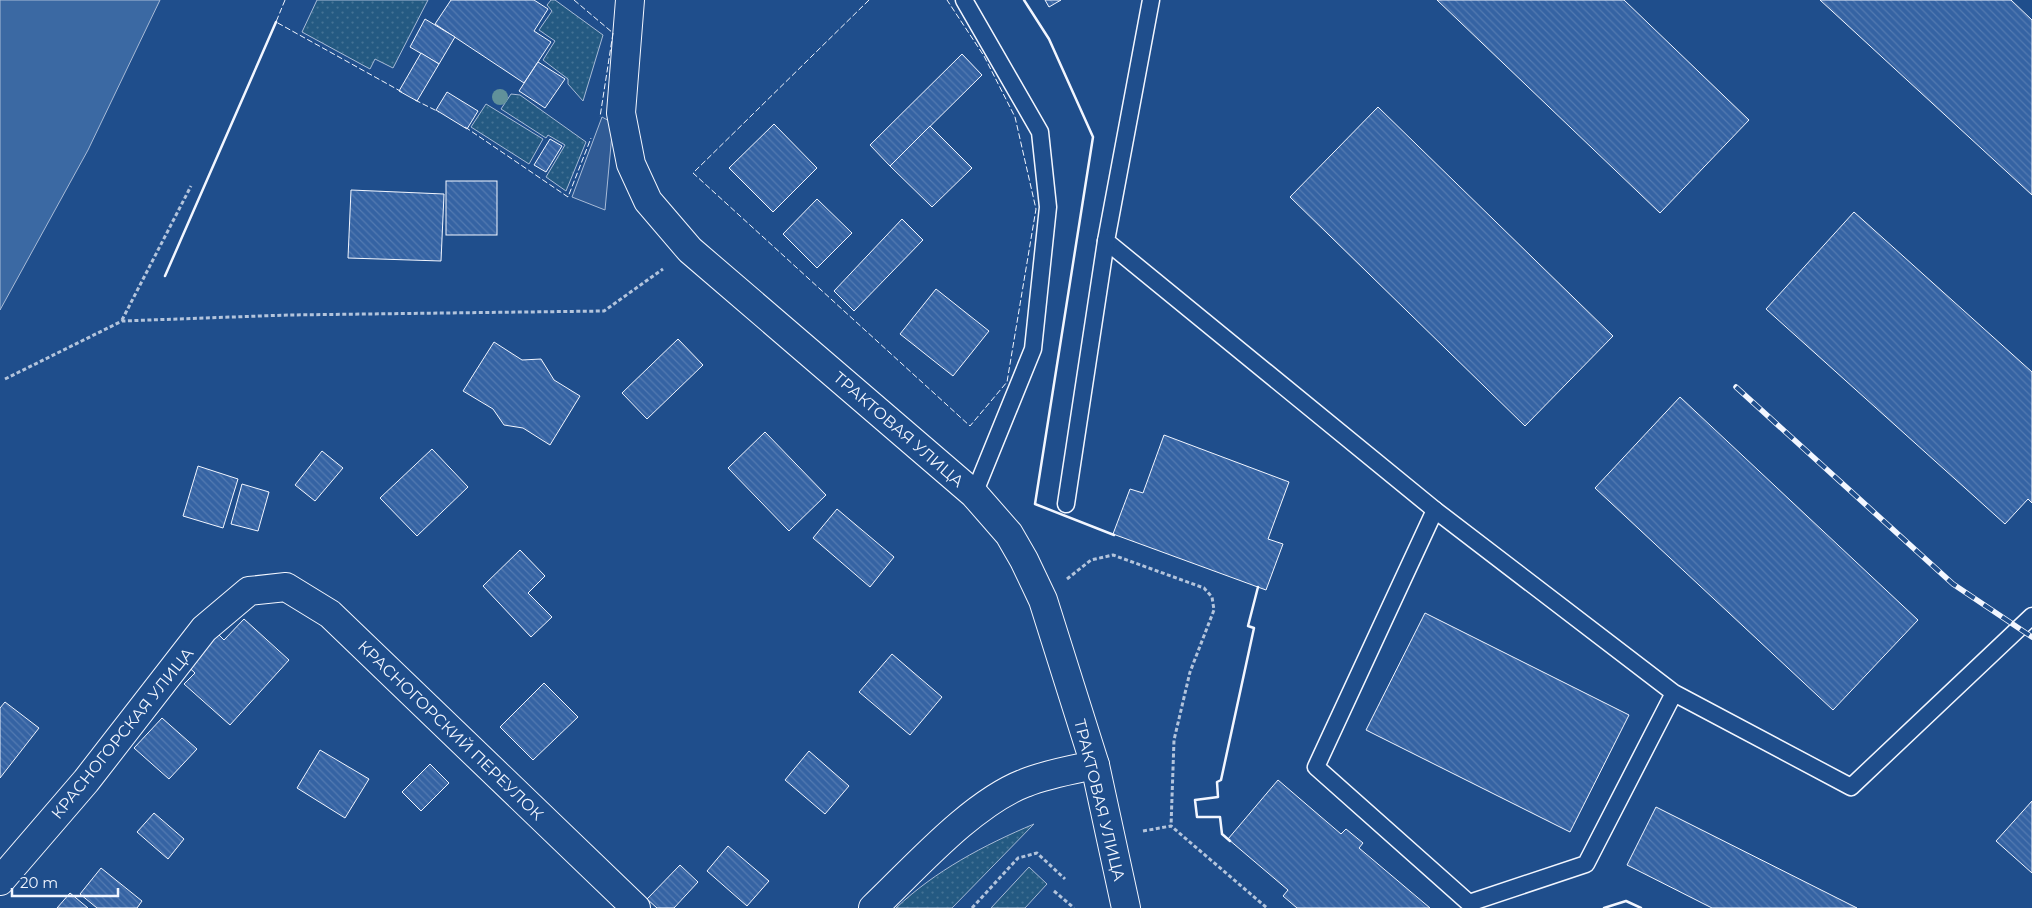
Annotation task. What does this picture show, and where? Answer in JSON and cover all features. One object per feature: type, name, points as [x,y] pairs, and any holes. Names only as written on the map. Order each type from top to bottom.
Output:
[{"type":"street","name":"ТРАКТОВАЯ УЛИЦА","points":[[630,0],[622,113],[631,164],[648,201],[690,250],[974,494],[1009,534],[1043,600],[1095,765],[1126,908]]},
{"type":"street","name":"КРАСНОГОРСКИЙ ПЕРЕУЛОК","points":[[249,591],[286,586],[330,614],[636,908]]},
{"type":"street","name":"КРАСНОГОРСКАЯ УЛИЦА","points":[[0,881],[86,781],[204,629],[249,591]]},
{"type":"street","points":[[873,908],[972,814],[994,799],[1023,784],[1058,772],[1095,765]]},
{"type":"lane","points":[[964,0],[1040,132],[1048,207],[1033,349],[974,494]]},
{"type":"lane","points":[[1066,504],[1106,241],[1151,0]]},
{"type":"lane","points":[[1106,241],[1435,510],[1674,693],[1852,787],[2032,616]]},
{"type":"lane","points":[[1435,510],[1316,767],[1469,903],[1586,864],[1674,693]]},
{"type":"path","points":[[122,321],[190,186]]},
{"type":"path","points":[[5,379],[122,321],[288,316],[604,311],[690,250]]},
{"type":"path","points":[[1043,600],[1091,560],[1113,555],[1204,588],[1212,597],[1214,610],[1190,672],[1174,740],[1171,826]]},
{"type":"path","points":[[1110,837],[1171,826]]},
{"type":"path","points":[[1171,826],[1267,908]]},
{"type":"path","points":[[972,908],[1018,858],[1037,853],[1065,879]]},
{"type":"path","points":[[1054,891],[1074,908]]},
{"type":"shaded area","points":[[0,0],[160,0],[88,150],[0,310]]},
{"type":"shaded area","points":[[317,0],[428,0],[393,68],[375,59],[370,69],[302,32]]},
{"type":"shaded area","points":[[551,0],[555,0],[603,35],[583,101],[568,84],[568,79],[543,60],[555,41],[539,30],[552,11],[547,5]]},
{"type":"shaded area","points":[[511,94],[520,95],[586,142],[566,191],[546,177],[565,145],[548,135],[546,138],[501,109]]},
{"type":"shaded area","points":[[486,104],[543,139],[529,164],[471,127]]},
{"type":"shaded area","points":[[602,117],[613,123],[605,210],[572,197]]},
{"type":"shaded area","points":[[1034,824],[952,908],[896,908],[927,882],[961,860]]},
{"type":"shaded area","points":[[1029,867],[1047,884],[1025,908],[991,908]]},
{"type":"building","points":[[451,0],[534,0],[548,9],[534,31],[551,42],[524,83],[435,24]]},
{"type":"building","points":[[1045,0],[1061,0],[1049,7]]},
{"type":"building","points":[[1437,0],[1624,0],[1749,120],[1660,213]]},
{"type":"building","points":[[1820,0],[2011,0],[2032,20],[2032,195]]},
{"type":"building","points":[[425,19],[455,37],[439,64],[410,47]]},
{"type":"building","points":[[421,53],[439,64],[417,101],[399,91]]},
{"type":"building","points":[[962,54],[982,75],[890,166],[870,145]]},
{"type":"building","points":[[538,62],[565,79],[545,108],[519,91]]},
{"type":"building","points":[[447,92],[478,111],[467,129],[436,110]]},
{"type":"building","points":[[1378,107],[1613,336],[1525,426],[1290,197]]},
{"type":"building","points":[[774,124],[817,168],[773,212],[729,168]]},
{"type":"building","points":[[930,126],[972,168],[932,207],[890,166]]},
{"type":"building","points":[[550,139],[562,146],[546,172],[534,165]]},
{"type":"building","points":[[446,181],[497,181],[497,235],[446,235]]},
{"type":"building","points":[[351,190],[444,194],[441,261],[348,258]]},
{"type":"building","points":[[817,199],[852,233],[817,268],[783,234]]},
{"type":"building","points":[[1854,212],[2032,372],[2032,503],[2028,499],[2005,524],[1766,309]]},
{"type":"building","points":[[902,219],[923,240],[854,311],[834,291]]},
{"type":"building","points":[[936,289],[989,331],[953,376],[900,334]]},
{"type":"building","points":[[678,339],[703,365],[647,419],[622,393]]},
{"type":"building","points":[[494,342],[522,360],[541,359],[554,380],[580,396],[550,445],[523,428],[504,425],[493,409],[463,391]]},
{"type":"building","points":[[1680,397],[1918,620],[1833,710],[1595,488]]},
{"type":"building","points":[[765,432],[826,495],[789,531],[728,468]]},
{"type":"building","points":[[1164,435],[1289,482],[1268,539],[1283,544],[1266,590],[1113,534],[1130,489],[1143,493]]},
{"type":"building","points":[[432,449],[468,487],[417,536],[380,498]]},
{"type":"building","points":[[322,451],[343,468],[315,501],[295,485]]},
{"type":"building","points":[[198,466],[238,479],[223,528],[183,516]]},
{"type":"building","points":[[242,484],[269,492],[258,531],[231,524]]},
{"type":"building","points":[[837,509],[894,557],[870,587],[813,538]]},
{"type":"building","points":[[520,550],[545,576],[528,593],[552,617],[531,637],[483,586]]},
{"type":"building","points":[[1425,613],[1629,715],[1570,832],[1366,730]]},
{"type":"building","points":[[244,619],[289,660],[230,725],[184,684],[195,673],[183,662],[213,629],[224,640]]},
{"type":"building","points":[[892,654],[942,697],[910,735],[859,692]]},
{"type":"building","points":[[544,683],[578,717],[533,760],[500,727]]},
{"type":"building","points":[[5,702],[39,728],[0,778],[0,708]]},
{"type":"building","points":[[162,718],[197,749],[169,779],[134,748]]},
{"type":"building","points":[[320,750],[369,779],[345,818],[297,788]]},
{"type":"building","points":[[809,751],[849,786],[825,814],[785,780]]},
{"type":"building","points":[[430,764],[449,783],[421,811],[402,792]]},
{"type":"building","points":[[1278,780],[1341,834],[1346,829],[1363,843],[1359,848],[1430,908],[1297,908],[1283,896],[1288,890],[1228,839]]},
{"type":"building","points":[[2032,801],[2032,873],[1996,841]]},
{"type":"building","points":[[1656,807],[1857,908],[1712,908],[1627,865]]},
{"type":"building","points":[[154,813],[184,839],[168,859],[137,832]]},
{"type":"building","points":[[728,846],[769,881],[747,906],[707,871]]},
{"type":"building","points":[[680,865],[698,882],[674,908],[657,908],[647,899]]},
{"type":"building","points":[[101,868],[142,901],[137,908],[97,908],[80,894]]},
{"type":"building","points":[[70,893],[88,908],[57,908]]},
{"type":"railway","points":[[1736,387],[1953,584],[2032,637]]},
{"type":"fence","points":[[285,0],[276,22],[402,92]]},
{"type":"fence","points":[[574,0],[613,33],[600,117]]},
{"type":"fence","points":[[869,0],[693,173],[970,426],[1007,382],[1036,209],[1015,117],[984,56],[947,0]]},
{"type":"fence","points":[[415,100],[439,112]]},
{"type":"fence","points":[[465,127],[568,197],[591,138]]},
{"type":"wall","points":[[1024,0],[1049,39],[1093,137],[1035,504],[1114,535]]},
{"type":"wall","points":[[165,276],[276,22]]},
{"type":"wall","points":[[1230,841],[1222,834],[1220,817],[1197,817],[1195,800],[1218,797],[1217,782],[1221,780],[1254,628],[1248,626],[1258,587]]},
{"type":"wall","points":[[1604,908],[1626,901],[1641,908]]}]
